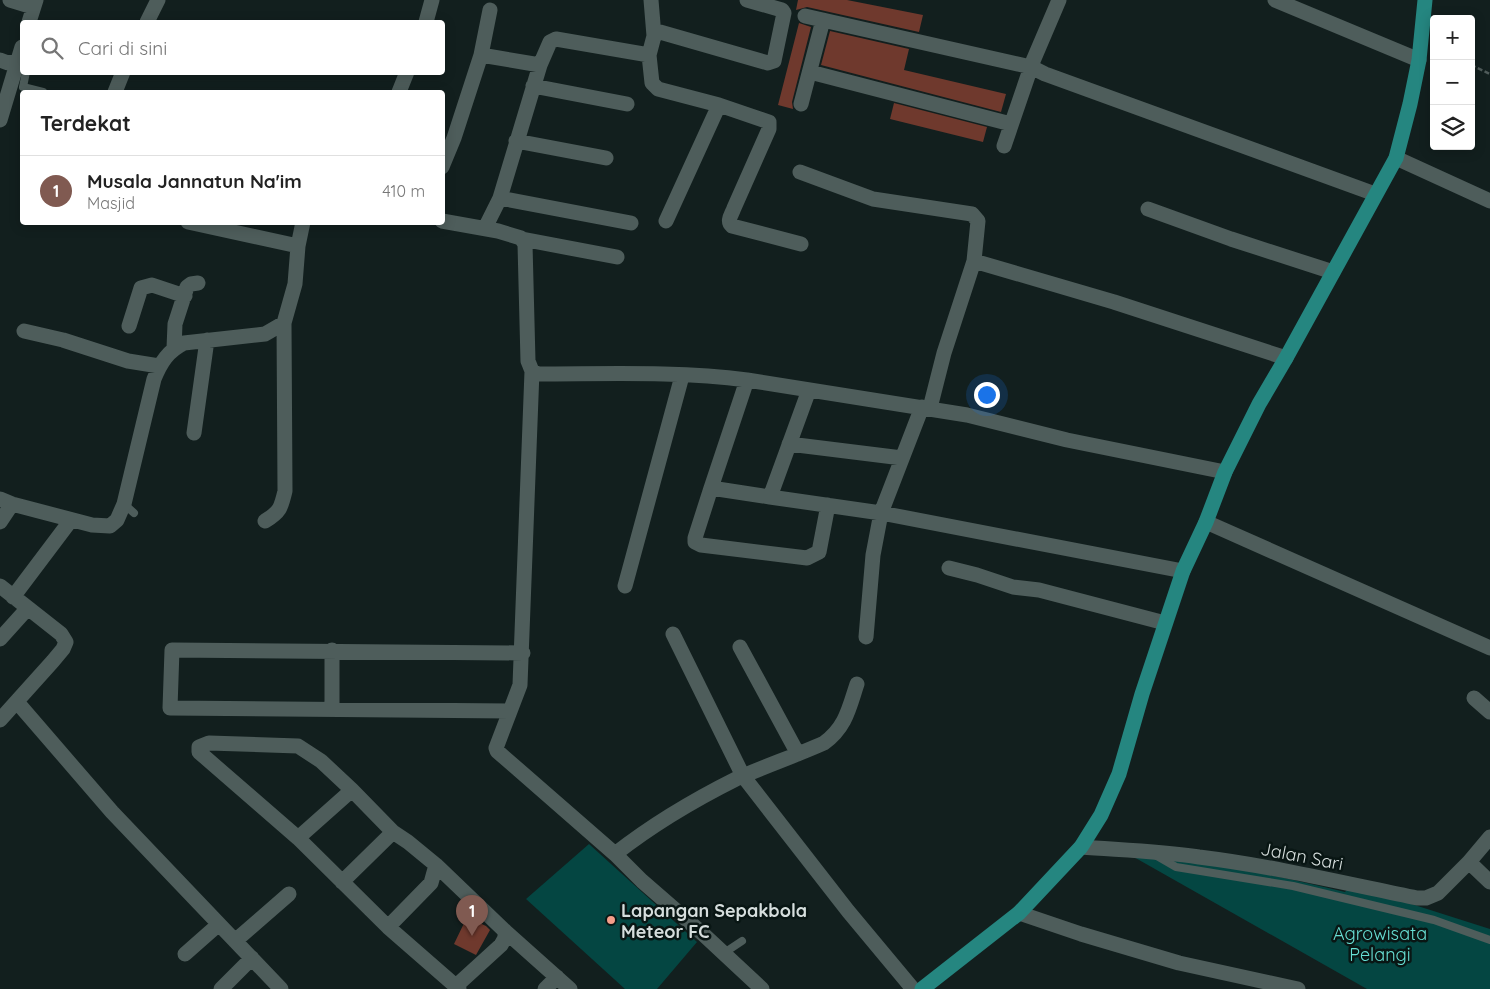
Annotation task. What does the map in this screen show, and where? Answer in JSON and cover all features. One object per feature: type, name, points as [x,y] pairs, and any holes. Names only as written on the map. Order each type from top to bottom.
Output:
[{"type":"main road","points":[[922,989],[1019,913],[1080,847],[1101,815],[1119,774],[1142,694],[1183,571],[1206,522],[1225,472],[1259,404],[1396,158],[1419,60],[1425,0]]},
{"type":"street","points":[[10,0],[34,4],[30,20]]},
{"type":"street","points":[[148,20],[158,0]]},
{"type":"street","points":[[427,20],[432,0]]},
{"type":"street","points":[[651,0],[654,36],[649,55],[652,83],[655,87],[719,105],[768,122],[769,126],[729,224],[801,244]]},
{"type":"street","points":[[654,36],[663,32],[768,63],[772,62],[774,61],[784,12],[747,0]]},
{"type":"street","points":[[1004,146],[1032,64],[1059,0]]},
{"type":"street","points":[[1275,0],[1419,60]]},
{"type":"street","points":[[445,152],[448,136],[481,55],[490,10]]},
{"type":"street","points":[[805,16],[1032,64],[1033,68],[1045,74],[1375,194]]},
{"type":"street","points":[[802,104],[823,20]]},
{"type":"street","points":[[485,228],[500,198],[533,86],[550,42],[556,39],[649,55]]},
{"type":"street","points":[[481,55],[540,65]]},
{"type":"street","points":[[0,60],[8,63],[20,61]]},
{"type":"street","points":[[0,120],[20,69]]},
{"type":"street","points":[[810,72],[1012,124]]},
{"type":"street","points":[[116,90],[123,75]]},
{"type":"street","points":[[400,90],[406,75]]},
{"type":"street","points":[[533,86],[627,104]]},
{"type":"street","points":[[666,221],[719,105]]},
{"type":"street","points":[[516,141],[606,158]]},
{"type":"street","points":[[1396,158],[1490,201]]},
{"type":"street","points":[[800,172],[873,199],[972,214],[978,221],[974,261],[926,408],[902,458],[882,513],[872,555],[866,637]]},
{"type":"street","points":[[500,198],[631,223]]},
{"type":"street","points":[[1148,210],[1333,272]]},
{"type":"street","points":[[445,221],[485,228],[522,239],[617,257]]},
{"type":"street","points":[[202,225],[298,246]]},
{"type":"street","points":[[265,521],[277,514],[281,508],[285,491],[284,323],[295,284],[298,246],[302,225]]},
{"type":"street","points":[[522,239],[525,244],[528,361],[532,371],[523,653],[520,685],[496,744],[497,751],[615,854],[642,881],[762,989]]},
{"type":"street","points":[[974,261],[1114,302],[1286,358]]},
{"type":"street","points":[[174,348],[175,324],[184,296],[189,285],[198,282]]},
{"type":"street","points":[[129,326],[141,288],[152,285],[184,296]]},
{"type":"street","points":[[0,522],[6,502],[92,526],[110,526],[129,509],[156,372],[174,348],[184,343],[264,334],[284,323]]},
{"type":"street","points":[[24,331],[63,340],[156,372]]},
{"type":"street","points":[[194,433],[208,340]]},
{"type":"street","points":[[532,371],[538,374],[720,376],[967,415],[1067,440],[1225,472]]},
{"type":"street","points":[[625,586],[682,376]]},
{"type":"street","points":[[747,380],[695,542],[701,546],[807,558],[819,552],[828,505]]},
{"type":"street","points":[[770,497],[808,390]]},
{"type":"street","points":[[789,444],[902,458]]},
{"type":"street","points":[[711,488],[882,513],[1183,571]]},
{"type":"street","points":[[13,597],[71,520]]},
{"type":"street","points":[[1206,522],[1490,648]]},
{"type":"street","points":[[949,568],[977,574],[1013,587],[1039,590],[1166,623]]},
{"type":"street","points":[[0,586],[61,634],[66,642],[53,661],[0,720]]},
{"type":"street","points":[[0,639],[28,609]]},
{"type":"street","points":[[673,634],[743,776],[848,911],[913,989]]},
{"type":"street","points":[[740,647],[798,754]]},
{"type":"street","points":[[510,711],[170,708],[172,650],[523,653]]},
{"type":"street","points":[[332,650],[332,709]]},
{"type":"street","points":[[615,854],[674,814],[743,776],[824,743],[835,735],[844,722],[857,684]]},
{"type":"street","points":[[1474,698],[1490,712]]},
{"type":"street","points":[[17,702],[112,812],[281,989]]},
{"type":"street","points":[[506,931],[501,945],[458,987],[388,927],[298,838],[199,752],[198,747],[209,743],[298,746],[321,761],[393,832],[436,865],[570,989]]},
{"type":"street","points":[[298,838],[352,790]]},
{"type":"street","points":[[342,882],[393,832]]},
{"type":"street","name":"Jalan Sari","points":[[1080,847],[1149,851],[1208,858],[1426,898],[1438,893],[1490,838]]},
{"type":"street","points":[[1469,862],[1490,882]]},
{"type":"street","points":[[388,927],[431,883],[436,865]]},
{"type":"street","points":[[235,940],[288,894]]},
{"type":"street","points":[[1019,913],[1081,934],[1179,963],[1280,987],[1298,989]]},
{"type":"street","points":[[185,954],[219,924]]},
{"type":"street","points":[[221,989],[252,958]]},
{"type":"street","points":[[545,989],[557,977]]},
{"type":"lane","points":[[23,75],[23,87],[35,90]]},
{"type":"lane","points":[[1149,851],[1176,867],[1293,886],[1434,920],[1490,940]]},
{"type":"lane","points":[[724,954],[742,941]]},
{"type":"path","points":[[1475,67],[1490,74]]},
{"type":"green space","name":"Lapangan Sepakbola Meteor FC","points":[[589,844],[697,942],[657,989],[625,989],[526,899]]},
{"type":"green space","name":"Agrowisata Pelangi","points":[[1132,856],[1240,869],[1345,892],[1350,886],[1490,929],[1490,989],[1367,989]]},
{"type":"building","points":[[798,0],[847,0],[923,15],[919,32],[807,7],[796,10]]},
{"type":"building","points":[[799,23],[811,27],[792,102],[793,109],[778,105]]},
{"type":"building","points":[[830,31],[909,49],[904,70],[1006,94],[1001,112],[821,65]]},
{"type":"building","points":[[894,103],[987,127],[983,142],[890,119]]},
{"type":"building","points":[[467,917],[486,926],[490,930],[476,955],[454,944]]},
{"type":"place","name":"Lapangan Sepakbola Meteor FC","points":[[611,920]]},
{"type":"place","name":"Musala Jannatun Na'im","points":[[472,936]]}]
